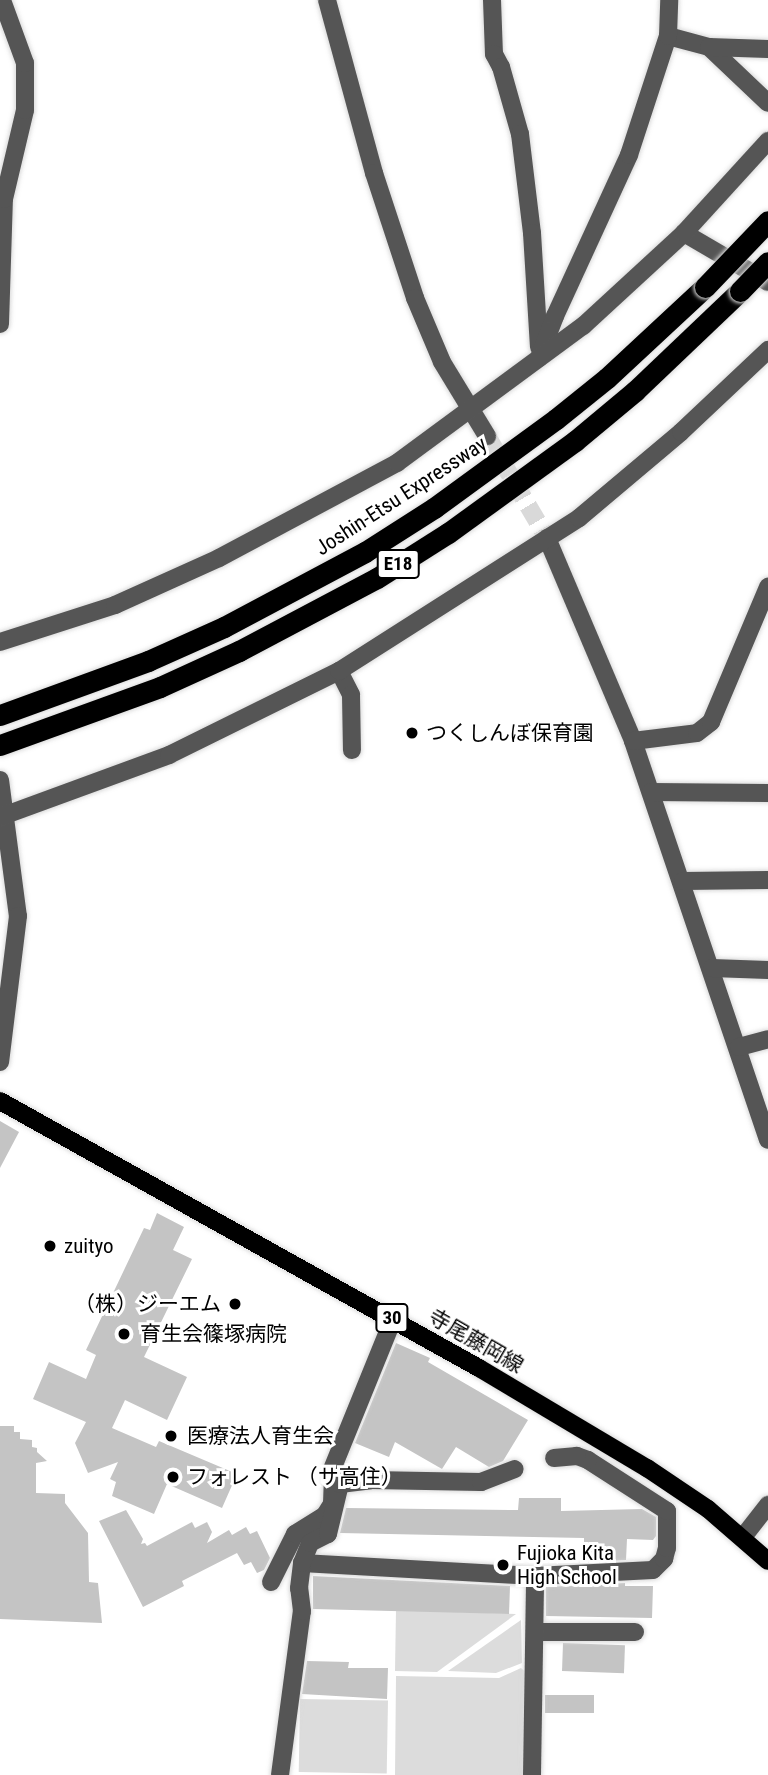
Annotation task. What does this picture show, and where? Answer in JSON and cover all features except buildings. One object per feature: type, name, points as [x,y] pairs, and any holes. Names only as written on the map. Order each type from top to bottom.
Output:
[{"type":"highway","name":"Joshin-Etsu Expressway","points":[[0,715],[148,661],[224,627],[365,552],[444,501],[607,378],[705,287],[768,221]]},
{"type":"highway","name":"E18","points":[[0,745],[160,687],[239,652],[377,578],[459,526],[575,441],[635,391],[768,262]]},
{"type":"main road","name":"寺尾藤岡線","points":[[0,1101],[393,1319],[647,1468],[743,1537],[768,1561]]},
{"type":"street","points":[[0,324],[4,199],[25,110],[24,63],[2,0]]},
{"type":"street","points":[[327,0],[374,173],[415,298],[442,362],[487,436]]},
{"type":"street","points":[[492,0],[494,54],[501,67],[520,134],[532,233],[539,358]]},
{"type":"street","points":[[539,358],[555,316],[629,156],[668,36],[670,0]]},
{"type":"street","points":[[668,36],[709,47],[768,49]]},
{"type":"street","points":[[709,47],[768,103]]},
{"type":"street","points":[[0,642],[115,605],[219,558],[397,463],[583,326],[684,233],[768,141]]},
{"type":"street","points":[[684,233],[768,282]]},
{"type":"street","points":[[3,816],[169,755],[339,671],[579,519],[681,432],[768,350]]},
{"type":"street","points":[[547,538],[633,741],[739,1046],[768,1140]]},
{"type":"street","points":[[633,741],[697,733],[711,722],[768,587]]},
{"type":"street","points":[[339,671],[351,695],[352,750]]},
{"type":"street","points":[[0,780],[18,916],[0,1062]]},
{"type":"street","points":[[651,792],[768,793]]},
{"type":"street","points":[[683,881],[768,880]]},
{"type":"street","points":[[712,968],[768,970]]},
{"type":"street","points":[[739,1046],[768,1039]]},
{"type":"street","points":[[271,1582],[295,1534],[325,1515],[332,1504],[333,1466],[393,1319]]},
{"type":"street","points":[[302,1563],[535,1576],[647,1573],[664,1559],[667,1548],[667,1511],[588,1460],[577,1456],[554,1458]]},
{"type":"street","points":[[280,1775],[302,1611],[299,1588],[302,1563],[310,1543],[328,1534],[340,1484],[371,1480],[481,1482],[515,1469]]},
{"type":"street","points":[[743,1537],[768,1506]]},
{"type":"street","points":[[532,1775],[535,1576]]},
{"type":"street","points":[[535,1632],[635,1632]]},
{"type":"shaded area","points":[[396,1610],[516,1614],[437,1672],[395,1671]]},
{"type":"shaded area","points":[[521,1620],[522,1663],[496,1673],[448,1671]]},
{"type":"shaded area","points":[[521,1668],[532,1678],[531,1775],[395,1775],[396,1676],[499,1678]]},
{"type":"shaded area","points":[[300,1699],[388,1701],[387,1774],[299,1772]]},
{"type":"tunnel","points":[[487,436],[547,538]]},
{"type":"place","name":"つくしんぼ保育園","points":[[412,733]]},
{"type":"place","name":"zuityo","points":[[50,1246]]},
{"type":"place","name":"（株）ジーエム","points":[[235,1304]]},
{"type":"place","name":"育生会篠塚病院","points":[[124,1334]]},
{"type":"place","name":"医療法人育生会","points":[[171,1436]]},
{"type":"place","name":"フォレスト （サ高住）","points":[[173,1477]]},
{"type":"place","name":"Fujioka Kita High School","points":[[503,1565]]}]
